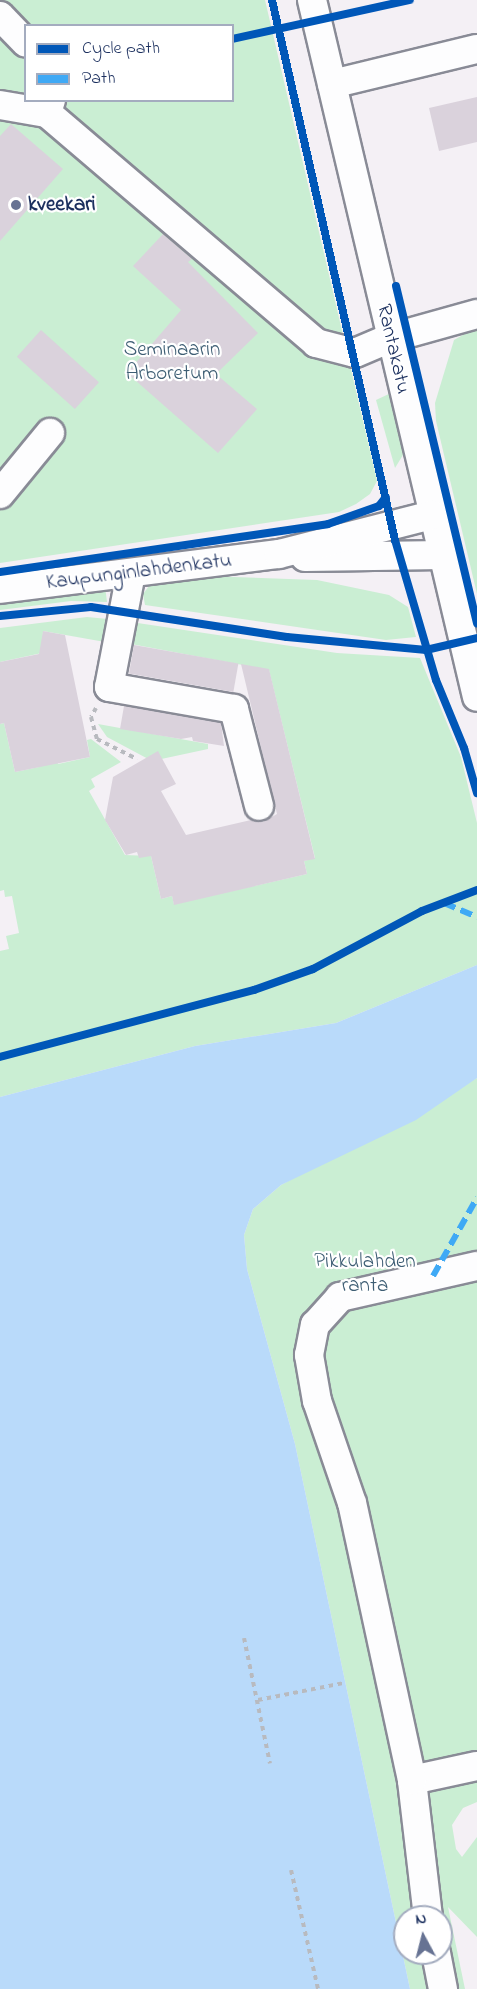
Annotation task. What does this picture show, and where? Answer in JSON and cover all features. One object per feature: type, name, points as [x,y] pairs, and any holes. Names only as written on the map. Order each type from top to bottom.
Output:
[{"type":"street","name":"Rantakatu","points":[[312,0],[432,515],[476,682]]},
{"type":"street","points":[[0,16],[24,41]]},
{"type":"street","points":[[332,84],[477,49]]},
{"type":"street","points":[[0,105],[49,107],[316,343],[355,353],[391,338],[477,314]]},
{"type":"street","points":[[0,494],[50,433]]},
{"type":"street","name":"Kaupunginlahdenkatu","points":[[0,589],[279,554],[432,515]]},
{"type":"street","name":"Kaupunginlahdenkatu","points":[[279,554],[358,559],[443,555]]},
{"type":"street","points":[[131,573],[109,687],[234,709],[259,806]]},
{"type":"street","points":[[427,1905],[412,1780],[352,1503],[317,1401],[309,1355],[315,1325],[340,1297],[477,1266]]},
{"type":"street","points":[[412,1780],[477,1766]]},
{"type":"street","points":[[438,1965],[443,1989]]},
{"type":"path","points":[[109,687],[91,717],[97,739],[137,759]]},
{"type":"path","points":[[244,1638],[270,1763]]},
{"type":"path","points":[[258,1700],[344,1683]]},
{"type":"path","points":[[291,1870],[318,1989]]},
{"type":"green space","name":"Seminaarin Arboretum","points":[[0,0],[265,0],[377,481],[370,494],[339,512],[0,563]]},
{"type":"green space","points":[[477,327],[477,594],[436,421],[435,403],[454,340]]},
{"type":"green space","points":[[393,392],[406,450],[395,468],[376,400]]},
{"type":"green space","points":[[205,576],[317,580],[389,595],[408,607],[416,637],[386,640],[145,605],[143,594],[149,586],[161,580]]},
{"type":"green space","points":[[105,586],[107,602],[71,601],[0,610],[0,601]]},
{"type":"green space","points":[[87,617],[108,619],[105,642],[43,631],[42,653],[0,662],[0,628]]},
{"type":"green space","points":[[131,622],[337,653],[420,658],[461,757],[477,823],[477,965],[336,1023],[195,1046],[0,1097],[0,951],[9,949],[6,936],[19,933],[12,896],[5,897],[4,890],[0,891],[0,724],[4,723],[15,772],[39,767],[55,754],[58,764],[90,757],[87,740],[91,739],[121,762],[91,779],[95,787],[89,791],[125,855],[151,856],[161,899],[172,896],[174,904],[307,874],[304,861],[315,858],[269,670],[131,644]]},
{"type":"green space","points":[[98,724],[208,744],[208,749],[152,761],[107,737]]},
{"type":"green space","name":"Pikkulahden ranta","points":[[477,1078],[477,1802],[463,1808],[452,1825],[456,1849],[462,1857],[477,1837],[477,1937],[453,1912],[453,1905],[393,1905],[393,1908],[295,1444],[247,1269],[244,1235],[253,1209],[281,1185]]},
{"type":"green space","name":"Pikkulahden ranta","points":[[453,1931],[465,1989],[410,1989],[405,1965],[453,1965]]},
{"type":"water","points":[[477,965],[477,1078],[416,1120],[281,1185],[253,1209],[244,1235],[247,1269],[295,1444],[393,1908],[393,1965],[405,1965],[410,1989],[0,1989],[0,1097],[195,1046],[336,1023]]},
{"type":"building","points":[[477,97],[477,142],[439,151],[429,108]]},
{"type":"building","name":"kveekari","points":[[11,124],[63,169],[0,241],[0,136]]},
{"type":"building","points":[[163,234],[192,259],[188,262],[258,333],[216,374],[257,409],[218,453],[127,373],[181,310],[133,266]]},
{"type":"building","points":[[41,330],[99,382],[75,409],[17,357]]},
{"type":"building","points":[[43,631],[65,635],[90,757],[15,772],[4,723],[0,724],[0,662],[39,654]]},
{"type":"building","points":[[134,645],[238,663],[233,692],[129,674]]},
{"type":"building","points":[[241,664],[269,669],[315,859],[304,861],[307,874],[174,905],[172,896],[161,899],[151,856],[139,858],[137,852],[126,855],[105,820],[113,777],[158,751],[176,784],[161,791],[186,835],[251,820],[263,822],[277,814]]},
{"type":"building","points":[[124,706],[221,723],[224,746],[193,741],[192,737],[181,739],[120,729]]},
{"type":"marked path","points":[[444,903],[477,917]]},
{"type":"marked path","points":[[433,1276],[477,1198]]},
{"type":"cycle path","points":[[272,0],[395,540],[436,680],[464,748],[477,793]]},
{"type":"cycle path","points":[[234,39],[410,0]]},
{"type":"cycle path","points":[[396,286],[477,623]]},
{"type":"cycle path","points":[[0,572],[328,524],[379,506],[386,497]]},
{"type":"cycle path","points":[[0,616],[91,607],[287,637],[426,650],[477,638]]},
{"type":"cycle path","points":[[0,1057],[254,990],[313,969],[422,911],[477,890]]},
{"type":"place","name":"kveekari","points":[[16,205]]}]
